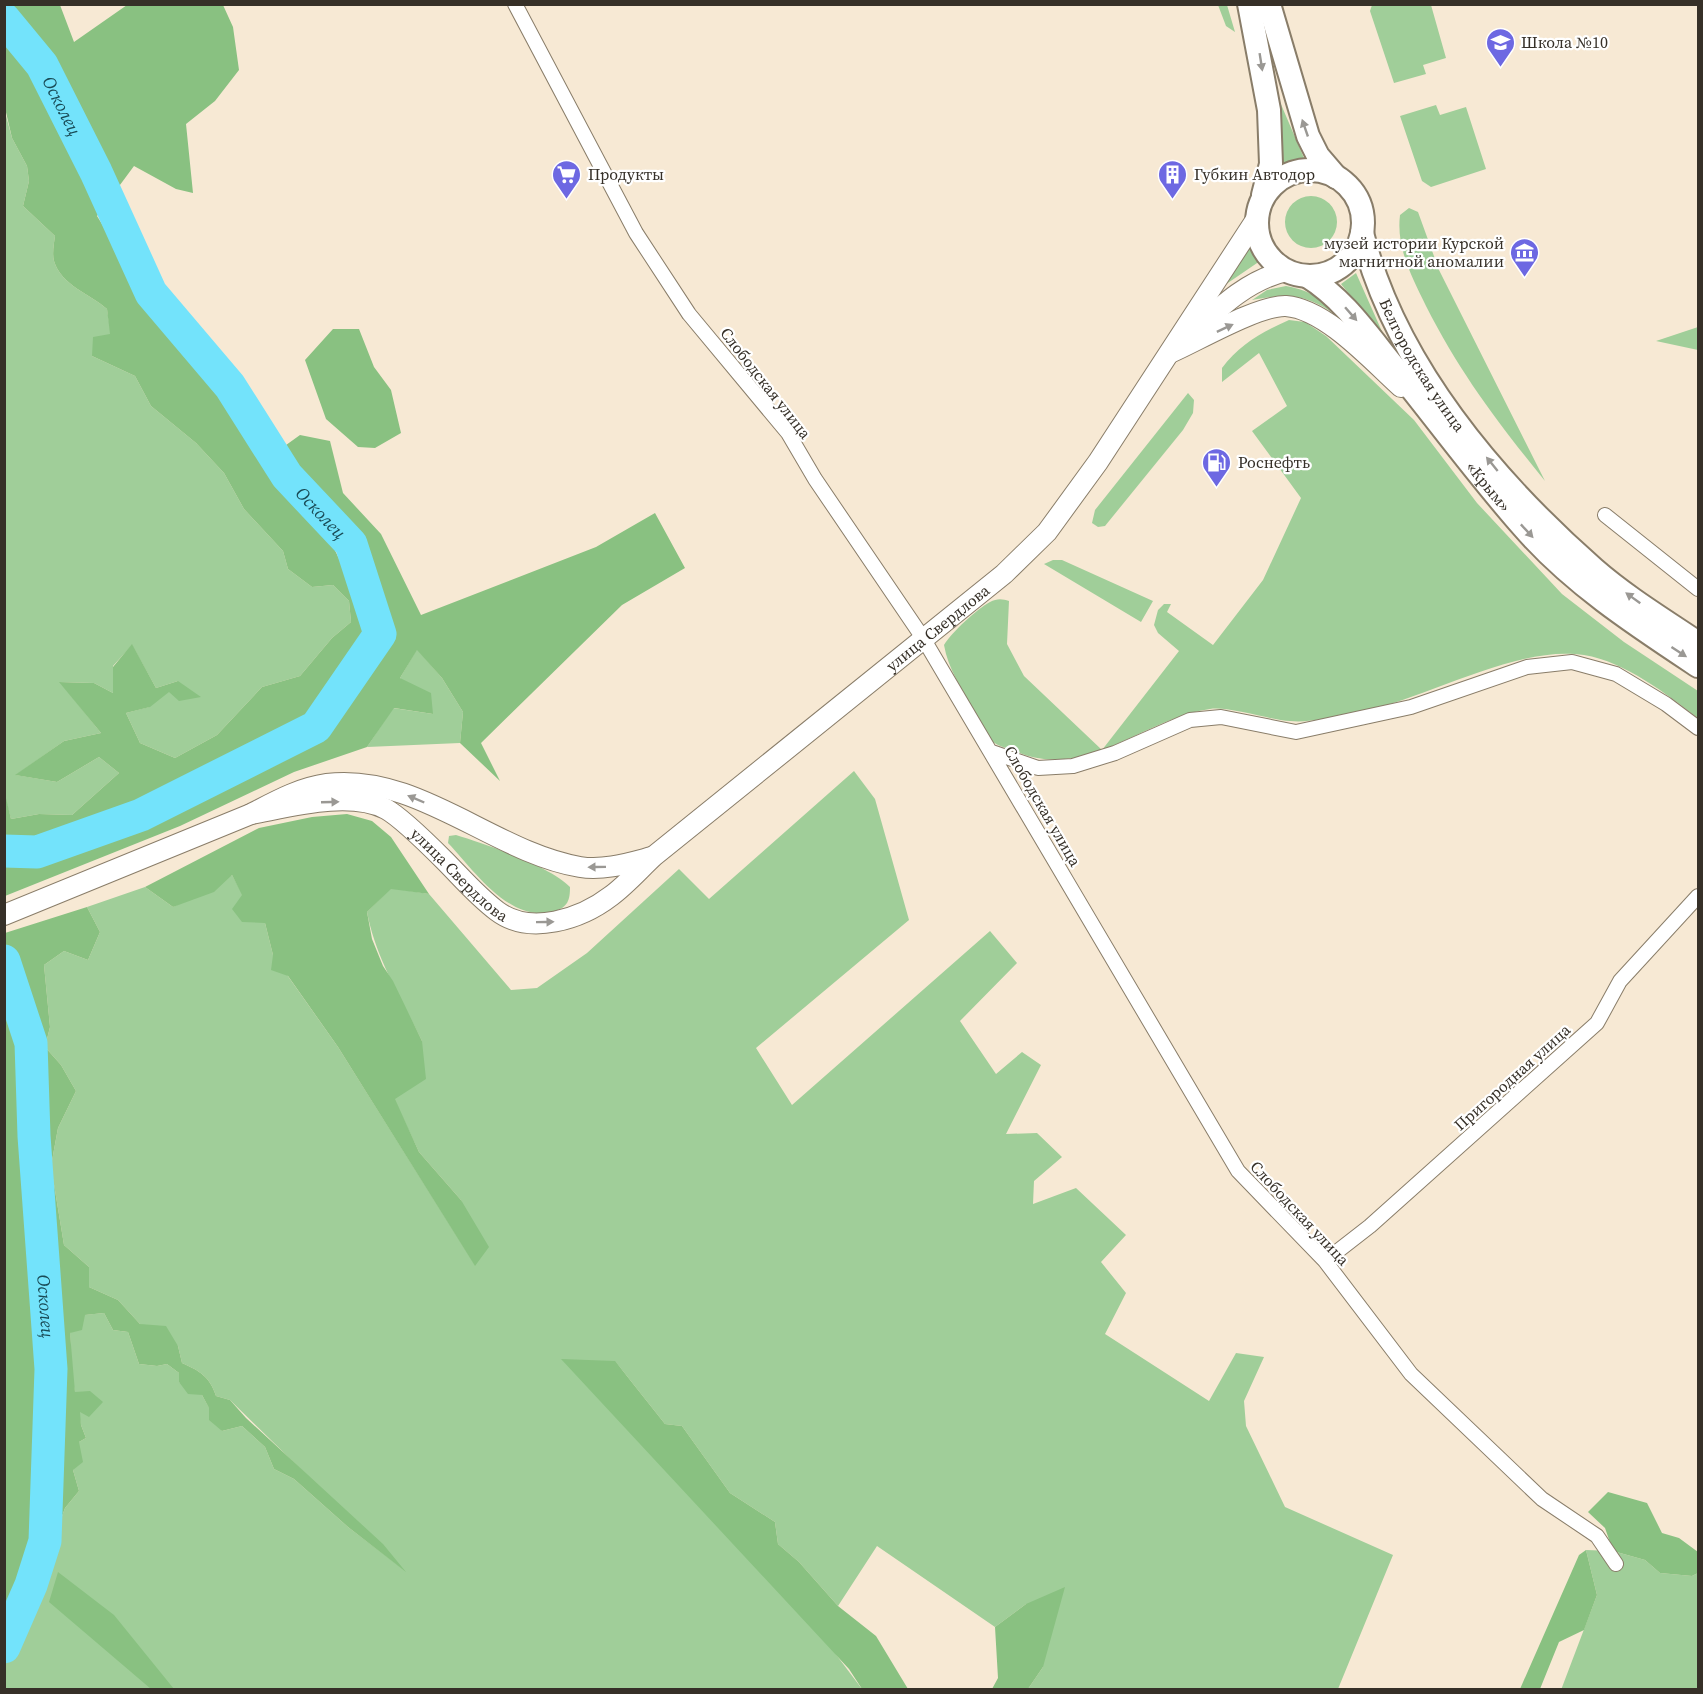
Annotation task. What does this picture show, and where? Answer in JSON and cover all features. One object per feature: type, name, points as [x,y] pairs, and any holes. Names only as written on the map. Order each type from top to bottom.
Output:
[{"type":"main road","points":[[1248,4],[1269,110],[1271,164],[1260,208]]},
{"type":"main road","points":[[1172,352],[1233,297],[1259,280],[1297,274],[1326,274],[1338,268],[1358,246],[1362,233],[1363,220],[1358,201],[1347,184],[1336,177],[1318,156],[1308,136],[1269,4]]},
{"type":"main road","points":[[1172,352],[1271,187],[1294,172],[1308,170],[1336,177]]},
{"type":"main road","name":"«Крым»","points":[[1260,208],[1258,236],[1263,249],[1272,261],[1339,300],[1525,530],[1570,574],[1624,616],[1698,666]]},
{"type":"main road","name":"Белгородская улица","points":[[1362,233],[1377,284],[1425,374],[1450,411],[1510,487],[1596,570],[1698,643]]},
{"type":"main road","points":[[1172,352],[1264,310],[1285,306],[1304,309],[1320,318],[1344,337],[1436,419]]},
{"type":"main road","name":"улица Свердлова","points":[[251,814],[317,803],[346,801],[356,801],[386,809],[433,849],[498,912],[524,922],[554,922],[585,911],[611,896],[654,856],[1004,574],[1047,532],[1098,462],[1172,352]]},
{"type":"main road","name":"улица Свердлова","points":[[4,915],[251,814],[288,795],[326,784],[371,785],[411,797],[528,852],[581,867],[616,867],[654,856]]},
{"type":"street","name":"Слободская улица","points":[[515,4],[636,233],[683,305],[788,433],[815,479],[923,638],[1238,1171],[1325,1261],[1412,1374],[1542,1499],[1597,1536],[1616,1564]]},
{"type":"street","points":[[1605,515],[1698,589]]},
{"type":"street","points":[[992,752],[1038,768],[1073,766],[1115,753],[1190,720],[1221,717],[1296,732],[1411,707],[1527,667],[1572,662],[1616,674],[1666,704],[1698,728]]},
{"type":"street","name":"Пригородная улица","points":[[1325,1261],[1370,1226],[1597,1023],[1620,981],[1698,896]]},
{"type":"green space","points":[[5,4],[60,5],[74,42],[127,5],[223,5],[233,27],[239,70],[215,101],[186,124],[193,193],[176,189],[134,166],[97,216],[148,298],[228,393],[261,463],[300,435],[330,441],[343,493],[381,534],[421,615],[596,547],[655,513],[685,568],[622,605],[481,743],[500,781],[460,743],[463,712],[442,678],[417,650],[400,678],[431,693],[433,714],[394,708],[367,747],[294,772],[180,826],[5,896],[5,856],[37,858],[85,838],[143,821],[321,733],[389,635],[332,544],[374,633],[310,720],[136,807],[34,842],[5,842],[5,794],[11,819],[39,814],[72,815],[119,773],[99,757],[57,782],[15,775],[64,741],[101,733],[59,682],[94,683],[113,693],[113,667],[132,644],[156,688],[178,681],[201,697],[179,701],[169,692],[150,707],[126,713],[140,743],[175,758],[217,735],[262,687],[300,676],[332,638],[351,622],[349,601],[333,585],[312,587],[288,569],[283,551],[244,509],[224,473],[196,443],[151,406],[135,376],[92,356],[93,337],[110,334],[107,309],[63,277],[53,258],[55,236],[23,206],[29,181],[27,166],[12,138],[5,108]]},
{"type":"green space","points":[[1218,5],[1227,5],[1235,32],[1226,26]]},
{"type":"green space","points":[[1372,5],[1431,5],[1446,58],[1423,65],[1426,74],[1394,83],[1370,11]]},
{"type":"green space","points":[[1277,95],[1304,158],[1281,165]]},
{"type":"green space","points":[[1436,105],[1440,115],[1466,107],[1486,169],[1431,187],[1422,181],[1400,116]]},
{"type":"green space","points":[[4,108],[12,138],[27,166],[29,181],[23,206],[55,236],[53,258],[63,277],[107,309],[111,334],[92,356],[135,376],[151,406],[196,443],[224,473],[244,509],[283,551],[288,569],[312,587],[333,585],[349,601],[351,622],[332,638],[300,676],[262,687],[217,735],[175,758],[140,743],[126,713],[149,707],[178,681],[156,688],[132,645],[113,666],[113,693],[94,683],[60,682],[101,733],[64,741],[16,775],[57,782],[99,757],[119,773],[72,815],[39,814],[11,819],[4,794]]},
{"type":"green space","points":[[1306,196],[1316,196],[1330,203],[1337,222],[1330,241],[1316,248],[1306,248],[1296,244],[1289,237],[1285,227],[1285,217],[1289,207],[1296,200]]},
{"type":"green space","points":[[1409,208],[1418,212],[1439,270],[1545,481],[1481,397],[1452,353],[1415,284],[1406,262],[1399,227],[1400,215]]},
{"type":"green space","points":[[1250,245],[1260,261],[1219,289]]},
{"type":"green space","points":[[1356,273],[1384,336],[1341,284]]},
{"type":"green space","points":[[1286,286],[1305,291],[1320,299],[1347,323],[1323,307],[1302,298],[1280,296],[1252,300],[1267,290]]},
{"type":"green space","points":[[1289,320],[1305,322],[1326,336],[1414,420],[1477,503],[1562,594],[1624,642],[1698,691],[1698,718],[1645,680],[1615,664],[1584,655],[1557,654],[1528,658],[1498,666],[1377,708],[1320,719],[1290,721],[1228,709],[1210,709],[1186,715],[1102,749],[1179,651],[1158,633],[1154,625],[1158,610],[1164,604],[1171,604],[1167,612],[1213,645],[1263,580],[1301,498],[1252,431],[1287,406],[1259,353],[1222,382],[1222,368],[1236,352],[1261,334]]},
{"type":"green space","points":[[1698,327],[1698,350],[1656,341]]},
{"type":"green space","points":[[333,329],[359,329],[374,367],[391,390],[401,433],[375,448],[358,447],[326,419],[305,360]]},
{"type":"green space","points":[[1188,393],[1194,400],[1193,413],[1183,430],[1105,526],[1098,527],[1092,523],[1095,510]]},
{"type":"green space","points":[[1053,560],[1062,560],[1153,601],[1141,622],[1044,564]]},
{"type":"green space","points":[[998,599],[1009,601],[1007,644],[1024,676],[1102,750],[1067,759],[1043,759],[994,743],[984,730],[956,679],[944,645],[972,615],[985,605]]},
{"type":"green space","points":[[417,649],[442,678],[463,712],[460,743],[367,747],[393,708],[433,714],[400,678]]},
{"type":"green space","points":[[854,771],[875,799],[909,920],[756,1048],[792,1105],[990,931],[1017,963],[960,1021],[996,1074],[1022,1052],[1041,1065],[1006,1134],[1037,1133],[1062,1157],[1034,1181],[1033,1204],[1076,1188],[1126,1235],[1101,1262],[1126,1293],[1105,1334],[1209,1401],[1236,1353],[1264,1357],[1244,1401],[1246,1426],[1285,1507],[1393,1555],[1338,1689],[1028,1689],[1043,1667],[1026,1604],[995,1627],[877,1546],[838,1606],[799,1562],[778,1544],[775,1522],[730,1493],[682,1426],[665,1424],[615,1361],[862,1689],[5,1690],[5,1663],[19,1635],[65,1508],[79,1491],[73,1470],[79,1442],[86,1438],[81,1425],[72,1376],[70,1333],[84,1315],[104,1313],[113,1330],[128,1332],[139,1364],[157,1366],[167,1364],[179,1373],[179,1382],[202,1395],[222,1431],[242,1426],[265,1447],[274,1469],[294,1479],[348,1527],[403,1569],[230,1400],[216,1396],[204,1375],[182,1363],[178,1346],[140,1324],[118,1300],[89,1287],[89,1267],[64,1245],[51,1166],[58,1128],[76,1091],[61,1065],[45,1047],[50,1027],[44,965],[64,951],[88,960],[100,932],[87,907],[145,887],[173,907],[232,875],[243,895],[265,923],[273,955],[338,1047],[475,1265],[461,1200],[419,1152],[394,1099],[422,1041],[376,946],[367,912],[391,888],[429,894],[511,990],[537,988],[587,953],[679,869],[709,899]]},
{"type":"green space","points":[[347,814],[372,821],[391,837],[429,894],[391,889],[367,912],[372,939],[383,966],[393,981],[422,1041],[426,1079],[395,1099],[419,1152],[461,1200],[489,1247],[475,1266],[338,1047],[288,976],[271,970],[273,955],[265,923],[242,922],[232,909],[242,895],[232,875],[214,892],[173,907],[145,887],[259,828],[312,817]]},
{"type":"green space","points":[[456,835],[500,850],[548,871],[570,887],[567,902],[555,911],[539,913],[523,910],[508,903],[481,880],[448,843],[449,836]]},
{"type":"green space","points":[[87,907],[100,932],[88,960],[64,951],[44,965],[50,1027],[45,1047],[61,1065],[76,1091],[58,1128],[51,1166],[64,1245],[89,1267],[89,1287],[118,1300],[140,1324],[166,1326],[178,1346],[182,1363],[204,1375],[216,1396],[230,1400],[246,1418],[383,1544],[406,1572],[348,1527],[294,1479],[274,1469],[265,1447],[242,1426],[222,1431],[209,1420],[209,1408],[202,1395],[188,1394],[179,1382],[179,1373],[167,1364],[157,1366],[139,1364],[128,1332],[113,1330],[104,1313],[85,1315],[82,1330],[70,1333],[75,1392],[90,1391],[103,1402],[89,1417],[80,1412],[81,1425],[86,1438],[79,1442],[83,1462],[73,1470],[79,1491],[65,1508],[19,1635],[5,1663],[5,933]]},
{"type":"green space","points":[[561,1359],[615,1361],[665,1424],[682,1426],[730,1493],[775,1522],[778,1544],[799,1562],[838,1606],[876,1636],[908,1689],[862,1689],[849,1669]]},
{"type":"green space","points":[[1608,1492],[1647,1503],[1662,1533],[1679,1538],[1698,1552],[1698,1573],[1692,1576],[1660,1573],[1645,1560],[1613,1551],[1605,1528],[1588,1512]]},
{"type":"green space","points":[[1586,1550],[1613,1551],[1645,1560],[1660,1573],[1692,1576],[1698,1573],[1698,1689],[1561,1690],[1597,1595]]},
{"type":"green space","points":[[1586,1550],[1597,1595],[1584,1630],[1559,1642],[1540,1689],[1520,1689],[1579,1555]]},
{"type":"green space","points":[[58,1572],[114,1615],[174,1689],[151,1689],[49,1602]]},
{"type":"green space","points":[[1065,1587],[1043,1667],[1028,1689],[992,1689],[998,1678],[995,1627],[1026,1604]]},
{"type":"waterway","name":"Осколец","points":[[4,19],[42,65],[96,172],[151,293],[230,386],[287,476],[351,544],[380,634],[316,727],[141,815],[37,852],[4,851]]},
{"type":"waterway","name":"Осколец","points":[[4,961],[31,1043],[34,1136],[51,1369],[45,1541],[31,1585],[4,1647]]},
{"type":"place","name":"Школа №10","points":[[1500,68]]},
{"type":"place","name":"Продукты","points":[[567,200]]},
{"type":"place","name":"Губкин Автодор","points":[[1173,200]]},
{"type":"place","name":"музей истории Курской магнитной аномалии","points":[[1525,278]]},
{"type":"place","name":"Роснефть","points":[[1217,488]]}]
